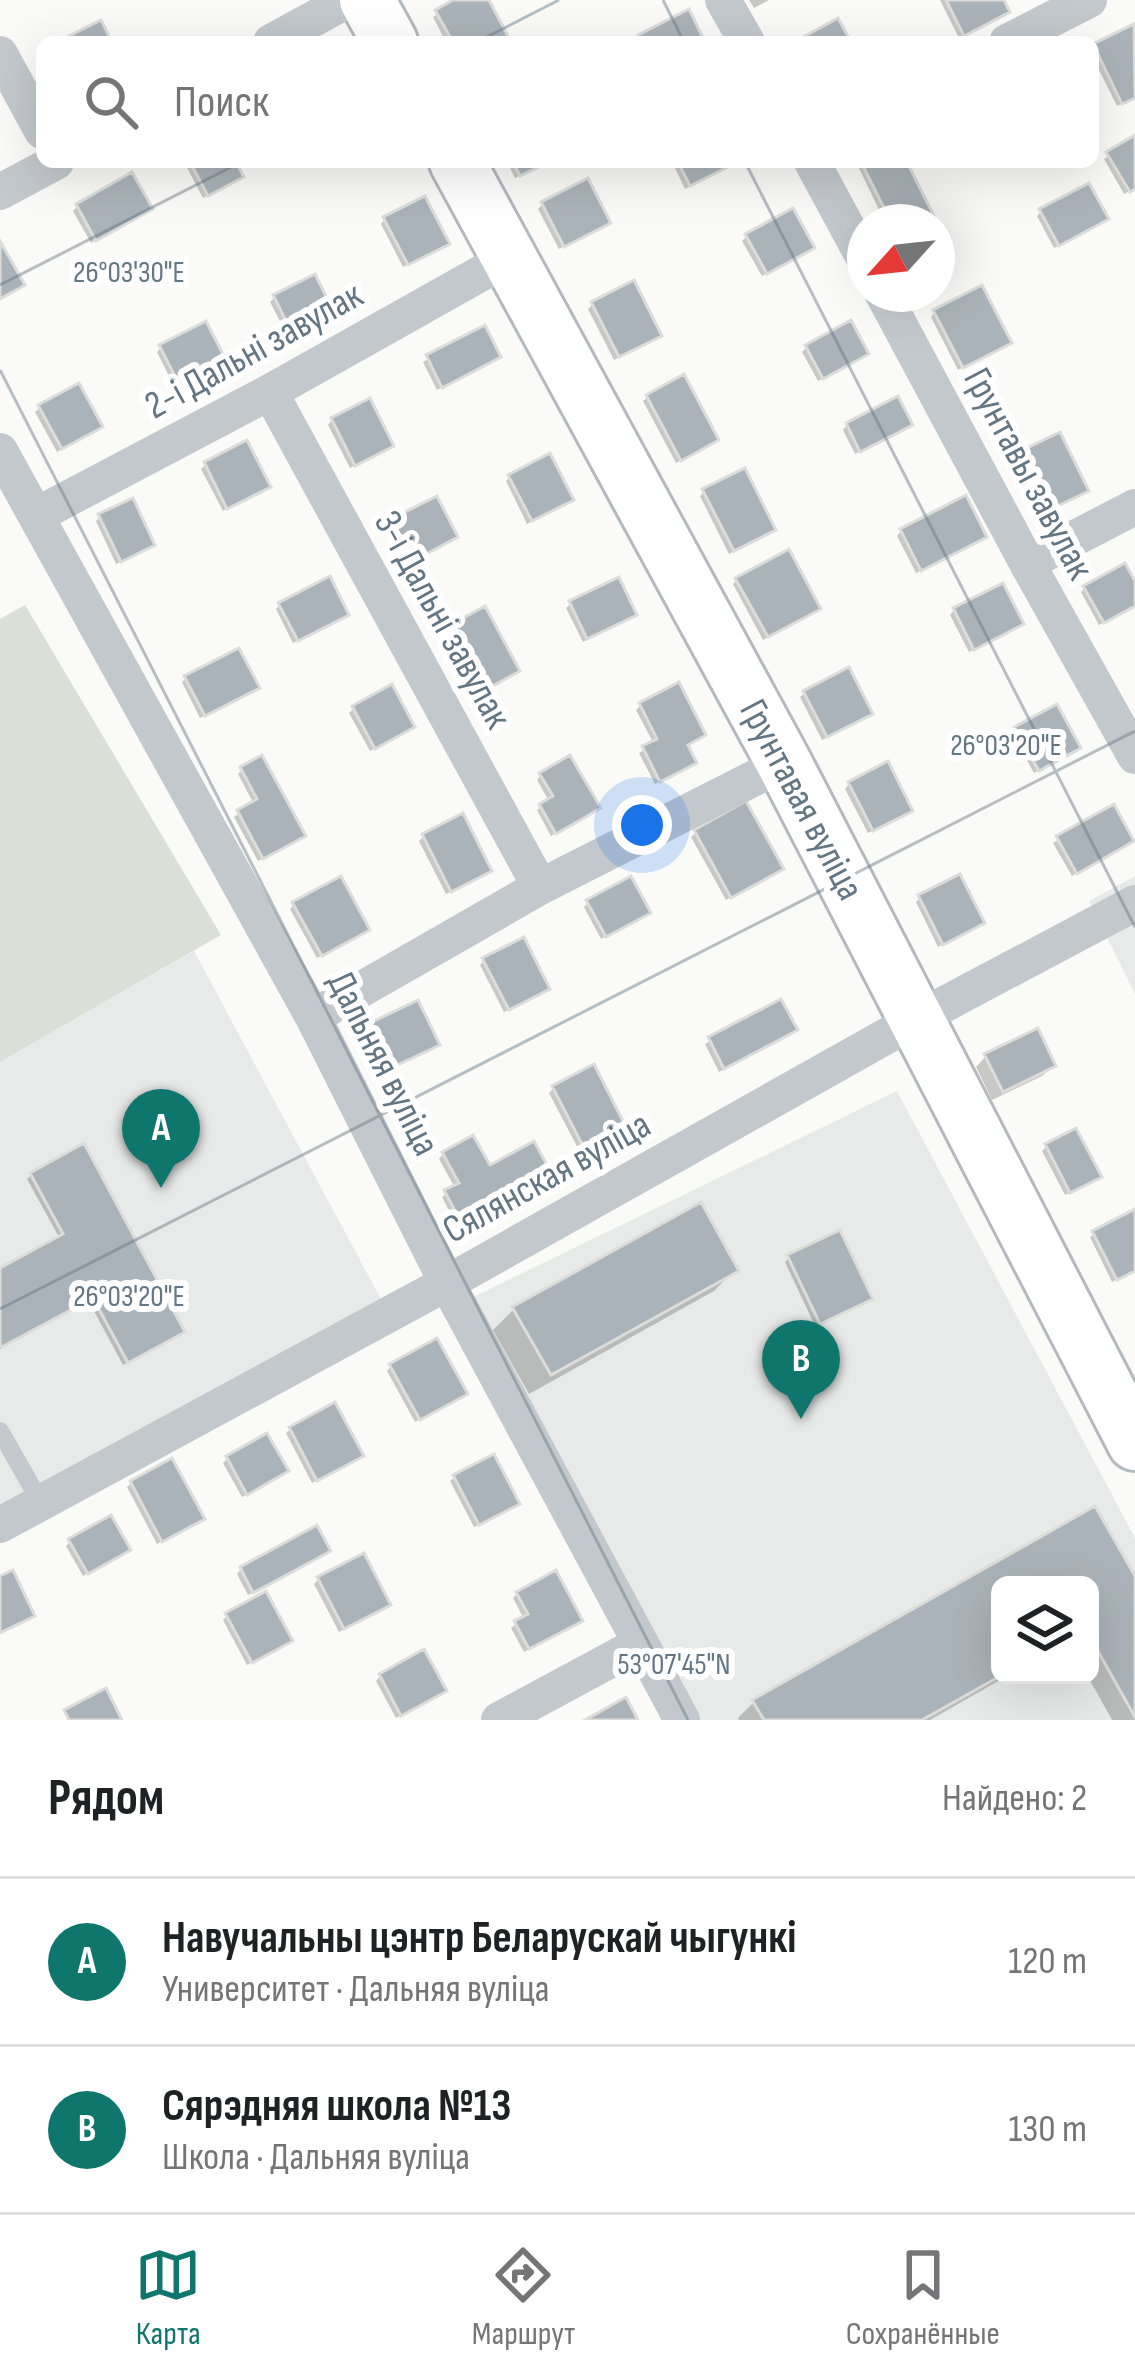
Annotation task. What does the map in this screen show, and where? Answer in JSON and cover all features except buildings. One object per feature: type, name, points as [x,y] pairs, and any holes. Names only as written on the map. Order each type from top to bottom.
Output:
[{"type":"main road","points":[[367,0],[387,36]]},
{"type":"main road","name":"Грунтавая вуліца","points":[[460,168],[784,764],[1135,1443]]},
{"type":"street","points":[[282,36],[348,0]]},
{"type":"street","points":[[723,0],[743,36]]},
{"type":"street","points":[[1019,36],[1089,0]]},
{"type":"street","points":[[0,54],[36,120]]},
{"type":"street","points":[[0,192],[45,168]]},
{"type":"street","points":[[815,168],[847,227]]},
{"type":"street","name":"2-і Дальні завулак","points":[[37,515],[510,257]]},
{"type":"street","name":"Грунтавы завулак","points":[[893,312],[1135,756]]},
{"type":"street","name":"3-і Дальні завулак","points":[[270,392],[540,887]]},
{"type":"street","name":"Дальняя вуліца","points":[[0,451],[313,1017],[447,1282],[682,1720]]},
{"type":"street","points":[[1027,563],[1135,507]]},
{"type":"street","points":[[313,1017],[540,887],[784,764]]},
{"type":"street","name":"Сялянская вуліца","points":[[0,1525],[1135,903]]},
{"type":"street","points":[[500,1720],[640,1644]]},
{"type":"lane","points":[[0,1431],[40,1502]]},
{"type":"shaded area","points":[[25,605],[221,935],[0,1062],[0,619]]},
{"type":"shaded area","points":[[1135,876],[1135,994],[1089,901]]},
{"type":"shaded area","points":[[194,951],[389,1314],[0,1525],[0,1062]]},
{"type":"shaded area","points":[[897,1091],[1135,1538],[1135,1720],[699,1720],[465,1301]]},
{"type":"place","name":"Навучальны цэнтр Беларускай чыгункі","points":[[161,1188]]},
{"type":"place","name":"Сярэдняя школа №13","points":[[801,1419]]}]
